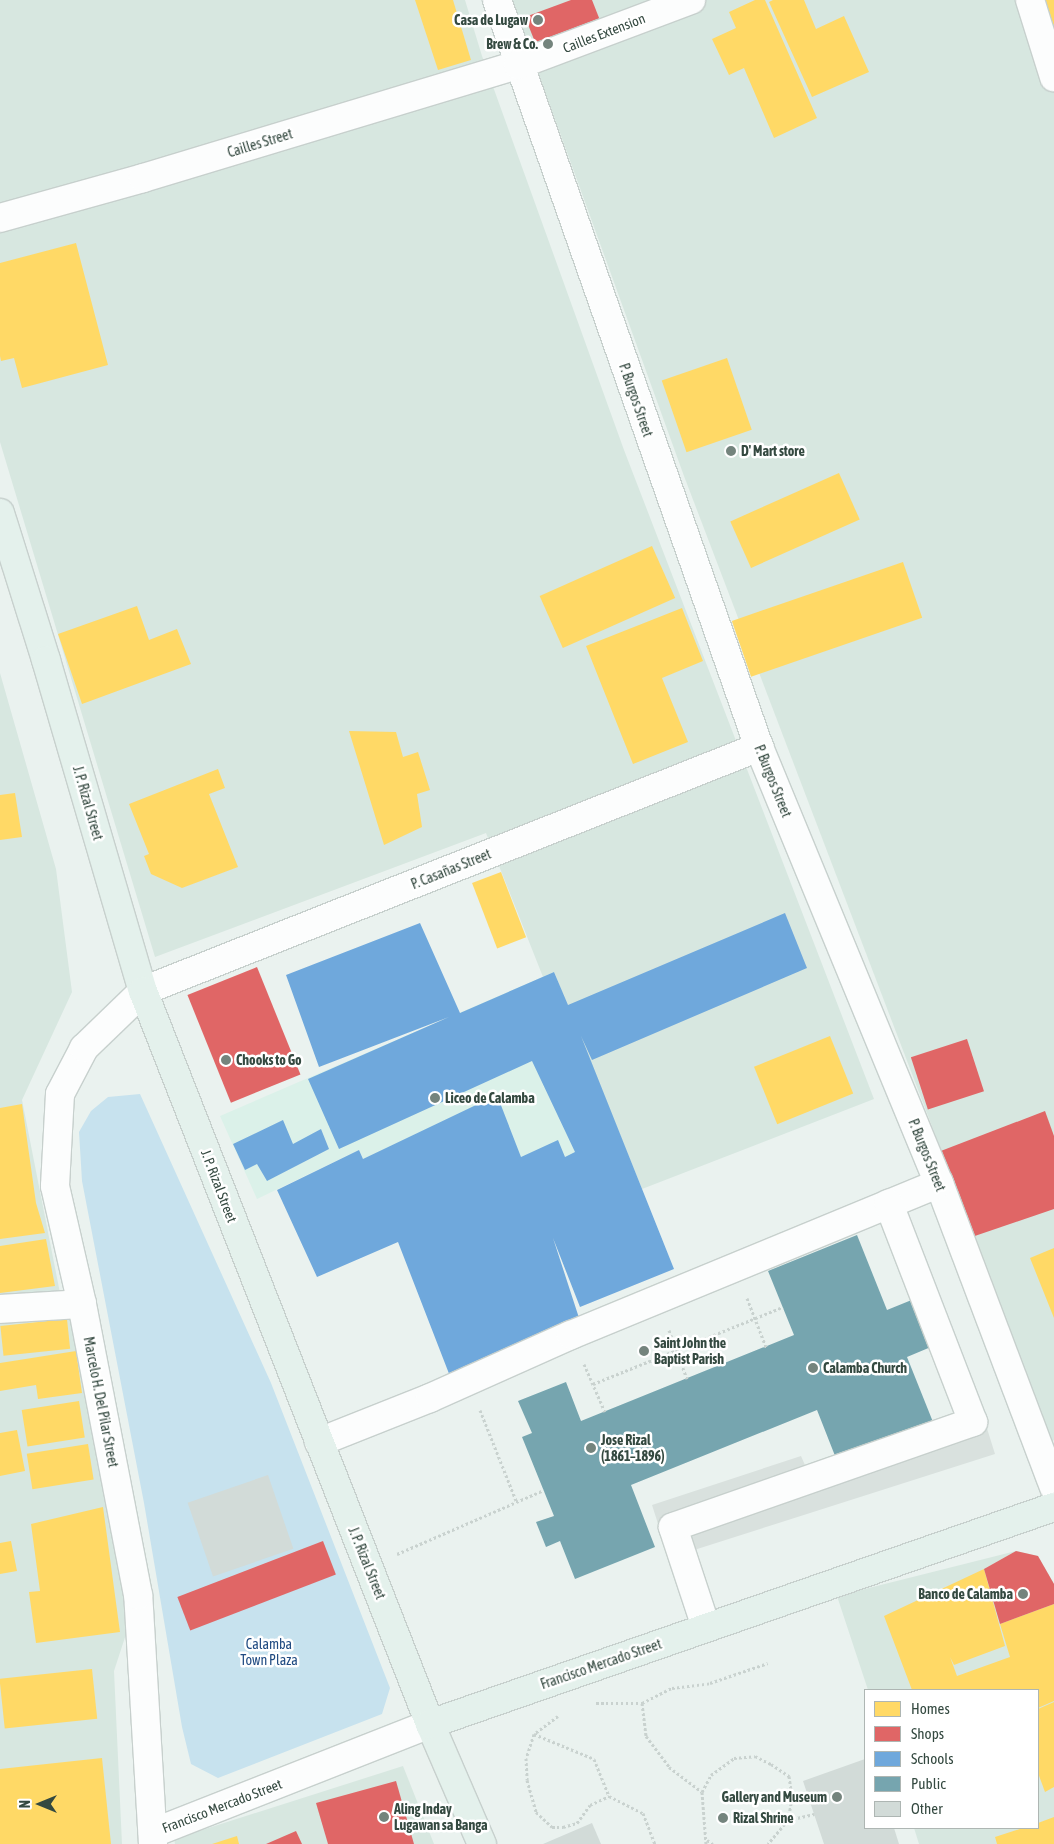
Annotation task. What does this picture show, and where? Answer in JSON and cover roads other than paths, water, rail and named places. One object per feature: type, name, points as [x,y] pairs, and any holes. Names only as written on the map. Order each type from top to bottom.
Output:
[{"type":"main road","name":"J. P. Rizal Street","points":[[0,512],[46,660],[142,990],[430,1724],[482,1844]]},
{"type":"main road","name":"Francisco Mercado Street","points":[[430,1724],[1054,1507]]},
{"type":"street","name":"P. Burgos Street","points":[[496,0],[759,747],[939,1183],[1054,1487]]},
{"type":"street","name":"Cailles Extension","points":[[518,65],[690,0]]},
{"type":"street","points":[[1030,0],[1054,77]]},
{"type":"street","name":"Cailles Street","points":[[0,218],[143,178],[518,65]]},
{"type":"street","name":"P. Casañas Street","points":[[142,990],[759,747]]},
{"type":"street","name":"Marcelo H. Del Pilar Street","points":[[142,990],[84,1048],[60,1094],[55,1186],[82,1304],[138,1595],[153,1838]]},
{"type":"street","points":[[319,1442],[571,1335],[939,1183]]},
{"type":"street","points":[[706,1628],[673,1527],[973,1422],[889,1204]]},
{"type":"street","points":[[0,1309],[82,1304]]},
{"type":"street","name":"Francisco Mercado Street","points":[[153,1838],[430,1724]]},
{"type":"place","name":"Casa de Lugaw","points":[[538,20]]},
{"type":"place","name":"Brew & Co.","points":[[548,44]]},
{"type":"place","name":"D' Mart store","points":[[731,451]]},
{"type":"place","name":"Chooks to Go","points":[[226,1060]]},
{"type":"place","name":"Liceo de Calamba","points":[[435,1098]]},
{"type":"place","name":"Saint John the Baptist Parish","points":[[644,1351]]},
{"type":"place","name":"Calamba Church","points":[[813,1368]]},
{"type":"place","name":"Jose Rizal (1861–1896)","points":[[591,1448]]},
{"type":"place","name":"Banco de Calamba","points":[[1023,1594]]},
{"type":"place","name":"Gallery and Museum","points":[[837,1797]]},
{"type":"place","name":"Aling Inday Lugawan sa Banga","points":[[384,1817]]},
{"type":"place","name":"Rizal Shrine","points":[[723,1818]]},
{"type":"park label","name":"Calamba Town Plaza","points":[[269,1652]]}]
